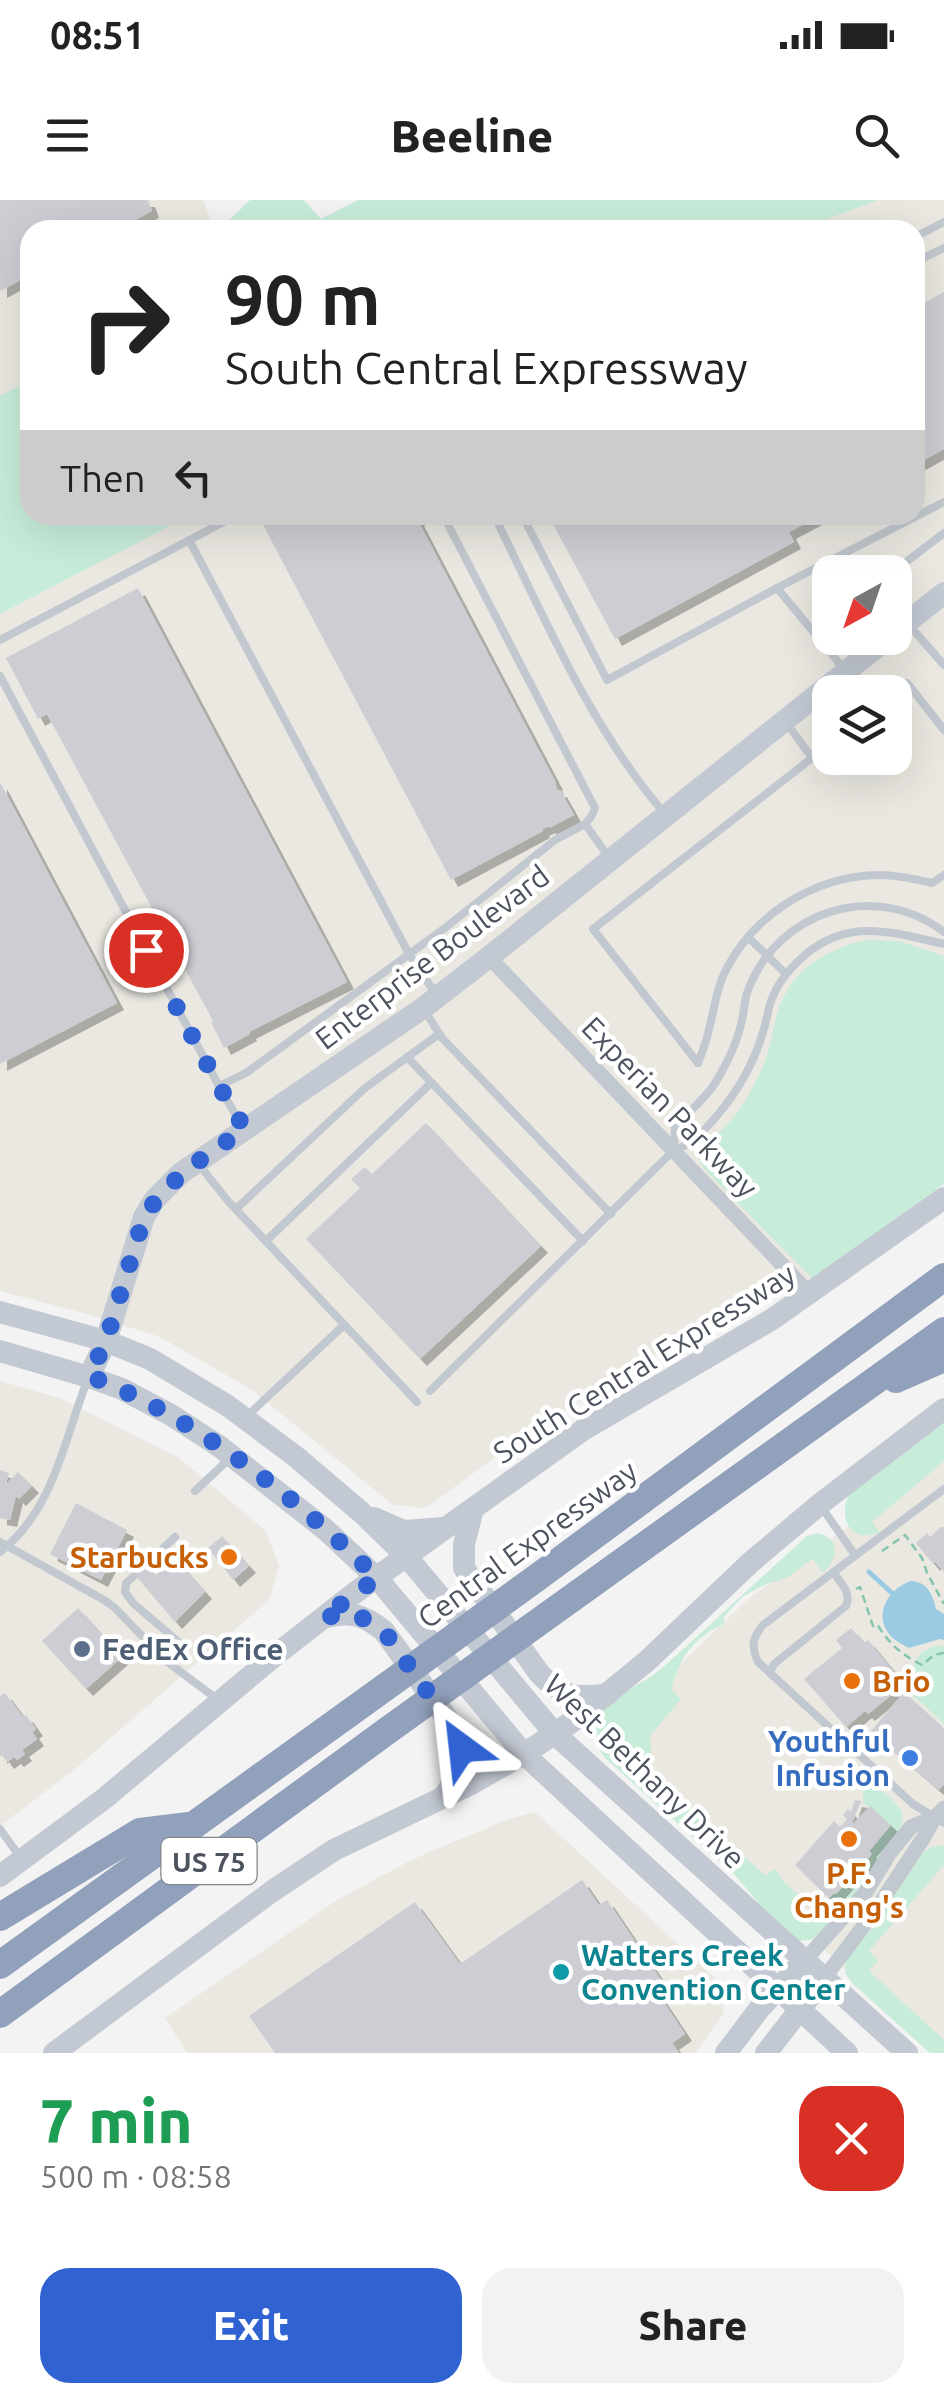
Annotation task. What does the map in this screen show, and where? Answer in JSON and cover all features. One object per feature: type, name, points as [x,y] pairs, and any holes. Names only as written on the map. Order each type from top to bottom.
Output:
[{"type":"highway","name":"Central Expressway","points":[[0,1965],[531,1582],[944,1277]]},
{"type":"highway","name":"US 75","points":[[0,2014],[944,1330]]},
{"type":"highway","points":[[844,1402],[944,1358]]},
{"type":"highway","points":[[0,1918],[140,1832],[193,1826]]},
{"type":"highway","points":[[0,2024],[26,1995]]},
{"type":"main road","points":[[912,618],[944,593]]},
{"type":"main road","name":"Enterprise Boulevard","points":[[89,1376],[106,1341],[144,1217],[181,1173],[489,958],[866,655]]},
{"type":"main road","name":"South Central Expressway","points":[[0,1876],[105,1798],[322,1618],[406,1557],[583,1430],[810,1294],[944,1198]]},
{"type":"main road","name":"West Bethany Drive","points":[[0,1312],[106,1341],[150,1358],[296,1456],[362,1512],[406,1557],[555,1734],[907,2053]]},
{"type":"main road","points":[[0,1351],[89,1376],[171,1414],[326,1530],[377,1578],[524,1754],[847,2053]]},
{"type":"main road","points":[[54,2053],[334,1850],[442,1799],[555,1734],[609,1694],[751,1562],[820,1504],[944,1408]]},
{"type":"main road","points":[[473,1509],[464,1544],[464,1568],[540,1673],[553,1688],[569,1694],[609,1694]]},
{"type":"main road","points":[[362,1512],[404,1530],[448,1528]]},
{"type":"main road","points":[[322,1618],[344,1612],[372,1621],[384,1631],[456,1732],[463,1763],[442,1799]]},
{"type":"main road","points":[[726,2053],[760,2008],[805,1960]]},
{"type":"main road","points":[[766,2053],[825,1977]]},
{"type":"street","name":"Experian Parkway","points":[[489,958],[810,1294]]},
{"type":"street","points":[[805,1960],[866,1892],[911,1827],[941,1816]]},
{"type":"street","points":[[825,1977],[941,1816]]},
{"type":"lane","points":[[925,245],[931,254]]},
{"type":"lane","points":[[925,257],[944,248]]},
{"type":"lane","points":[[0,640],[218,525]]},
{"type":"lane","points":[[219,1086],[246,1073],[410,954],[555,840],[592,817],[594,808],[447,525]]},
{"type":"lane","points":[[499,525],[607,735],[666,815]]},
{"type":"lane","points":[[527,525],[607,680],[899,525]]},
{"type":"lane","points":[[912,557],[944,533]]},
{"type":"lane","points":[[190,540],[410,954],[439,1034],[611,1214]]},
{"type":"lane","points":[[777,588],[812,631]]},
{"type":"lane","points":[[912,637],[944,666]]},
{"type":"lane","points":[[833,655],[846,671]]},
{"type":"lane","points":[[0,676],[245,1129]]},
{"type":"lane","points":[[912,688],[944,730]]},
{"type":"lane","points":[[784,720],[812,758],[593,929],[698,1063],[718,989],[732,960],[748,937],[778,908],[814,888],[846,878],[880,875],[932,883],[944,875]]},
{"type":"lane","points":[[584,824],[610,860]]},
{"type":"lane","points":[[674,1150],[675,1126],[714,1085],[740,1028],[748,992],[768,956],[792,933],[815,918],[846,907],[880,905],[908,910],[944,932]]},
{"type":"lane","points":[[430,1391],[674,1150],[692,1144],[734,1098],[751,1068],[780,981],[821,942],[846,933],[874,930],[944,944]]},
{"type":"lane","points":[[748,937],[786,974]]},
{"type":"lane","points":[[236,1210],[365,1088],[439,1034]]},
{"type":"lane","points":[[407,1057],[584,1241]]},
{"type":"lane","points":[[722,1071],[742,1083]]},
{"type":"lane","points":[[266,1241],[432,1083]]},
{"type":"lane","points":[[197,1162],[236,1210],[418,1402]]},
{"type":"lane","points":[[244,1418],[344,1324]]},
{"type":"lane","points":[[89,1376],[48,1490],[20,1534],[2,1547],[104,1600],[166,1661],[220,1702]]},
{"type":"lane","points":[[196,1491],[232,1456]]},
{"type":"lane","points":[[941,1816],[913,1804],[758,1662],[753,1650],[754,1636],[763,1625],[944,1490]]},
{"type":"lane","points":[[820,1504],[855,1555]]},
{"type":"lane","points":[[148,1563],[176,1537]]},
{"type":"lane","points":[[770,1672],[774,1664],[846,1606],[846,1590],[833,1572]]},
{"type":"lane","points":[[133,1577],[126,1583],[125,1592],[183,1646]]},
{"type":"lane","points":[[0,1829],[22,1860]]},
{"type":"path","points":[[877,1555],[905,1535],[922,1558],[944,1604]]},
{"type":"path","points":[[849,1582],[855,1590],[860,1587],[873,1626],[877,1624],[888,1642],[907,1658],[922,1666],[934,1655],[944,1653]]},
{"type":"shaded area","points":[[0,200],[203,200],[210,220],[20,220],[20,385],[0,396]]},
{"type":"shaded area","points":[[879,200],[944,200],[944,1184],[813,1279],[650,1357],[521,1438],[426,1508],[393,1505],[252,1390],[160,1337],[0,1291],[0,614],[172,525],[925,525],[925,220],[824,220]]},
{"type":"shaded area","points":[[0,1381],[60,1398],[179,1458],[266,1531],[279,1566],[269,1600],[74,1770],[0,1826]]},
{"type":"shaded area","points":[[944,1457],[944,2053],[937,2053],[598,1743],[748,1599]]},
{"type":"shaded area","name":"Watters Creek Convention Center","points":[[535,1812],[719,1982],[724,2013],[695,2053],[187,2053],[165,2018],[337,1900],[413,1859]]},
{"type":"green space","points":[[250,200],[304,200],[321,219],[358,200],[879,200],[824,220],[229,220]]},
{"type":"green space","points":[[20,385],[20,525],[172,525],[0,614],[0,396]]},
{"type":"green space","points":[[868,940],[899,941],[944,956],[944,1184],[813,1279],[703,1168],[699,1159],[701,1151],[734,1117],[753,1088],[765,1061],[779,1008],[793,982],[827,954]]},
{"type":"green space","points":[[944,1423],[944,1461],[872,1522],[880,1532],[855,1532],[846,1520],[849,1494]]},
{"type":"green space","points":[[818,1533],[830,1540],[835,1549],[825,1571],[812,1559],[787,1578],[742,1597],[724,1617],[724,1624],[704,1635],[689,1650],[672,1690],[681,1699],[650,1736],[652,1760],[646,1767],[766,1876],[776,1870],[807,1902],[800,1911],[810,1920],[890,1825],[863,1802],[863,1787],[868,1779],[896,1804],[902,1813],[901,1824],[883,1858],[817,1935],[798,1941],[773,1920],[734,1874],[604,1757],[596,1730],[598,1718],[607,1706],[656,1673],[807,1536]]},
{"type":"green space","points":[[944,1646],[944,1724],[903,1686],[920,1653]]},
{"type":"green space","points":[[944,1845],[944,1865],[869,1951],[878,1961],[869,1971],[944,2040],[944,2053],[930,2053],[852,1983],[845,1973],[846,1958],[876,1924],[921,1854]]},
{"type":"water","points":[[911,1581],[925,1586],[936,1609],[944,1614],[944,1640],[909,1648],[887,1631],[883,1623],[884,1606],[895,1591]]},
{"type":"building","points":[[0,200],[148,200],[152,211],[135,220],[20,220],[20,280],[0,291]]},
{"type":"building","points":[[944,292],[944,449],[925,459],[925,302]]},
{"type":"building","points":[[263,525],[420,525],[574,815],[451,880]]},
{"type":"building","points":[[553,525],[802,525],[789,532],[794,542],[615,639]]},
{"type":"building","points":[[138,588],[347,982],[224,1048],[47,714],[38,719],[6,658]]},
{"type":"building","points":[[0,782],[117,1003],[0,1064]]},
{"type":"building","points":[[426,1123],[541,1246],[420,1359],[306,1239],[360,1188],[351,1179],[365,1167],[372,1174]]},
{"type":"building","points":[[0,1470],[9,1473],[6,1484],[18,1472],[32,1486],[19,1499],[16,1496],[10,1520],[0,1518]]},
{"type":"building","points":[[76,1503],[127,1530],[101,1580],[50,1554]]},
{"type":"building","points":[[944,1527],[944,1572],[916,1543]]},
{"type":"building","name":"Starbucks","points":[[222,1536],[249,1566],[233,1580],[208,1548]]},
{"type":"building","points":[[140,1558],[155,1576],[175,1558],[205,1592],[175,1622],[129,1568]]},
{"type":"building","name":"FedEx Office","points":[[78,1608],[122,1657],[86,1689],[42,1641]]},
{"type":"building","name":"Brio","points":[[851,1628],[864,1643],[868,1640],[900,1679],[895,1683],[895,1692],[846,1727],[804,1679],[842,1648],[836,1640]]},
{"type":"building","points":[[904,1692],[944,1728],[944,1784],[939,1790],[871,1731]]},
{"type":"building","points":[[5,1693],[36,1729],[32,1732],[37,1739],[22,1750],[25,1754],[7,1762],[0,1757],[0,1696]]},
{"type":"building","name":"P.F. Chang's","points":[[855,1800],[861,1801],[853,1824],[870,1806],[891,1825],[869,1851],[872,1854],[829,1898],[795,1865],[834,1821],[840,1827],[847,1819],[843,1815],[848,1809],[851,1812]]},
{"type":"building","points":[[582,1880],[599,1905],[607,1900],[661,1980],[653,1986],[685,2034],[672,2043],[679,2053],[275,2053],[249,2016],[415,1902],[460,1964]]},
{"type":"waterway","points":[[869,1572],[893,1594]]},
{"type":"place","name":"Starbucks","points":[[229,1557]]},
{"type":"place","name":"FedEx Office","points":[[82,1649]]},
{"type":"place","name":"Brio","points":[[852,1681]]},
{"type":"place","name":"Youthful Infusion","points":[[910,1758]]},
{"type":"place","name":"P.F. Chang's","points":[[849,1839]]},
{"type":"place","name":"Watters Creek Convention Center","points":[[561,1972]]},
{"type":"route","points":[[146,950],[245,1129],[181,1173],[144,1217],[106,1341],[89,1376],[171,1414],[219,1446],[361,1562],[377,1578],[322,1618],[344,1612],[372,1621],[384,1631],[456,1732],[462,1748]]}]
